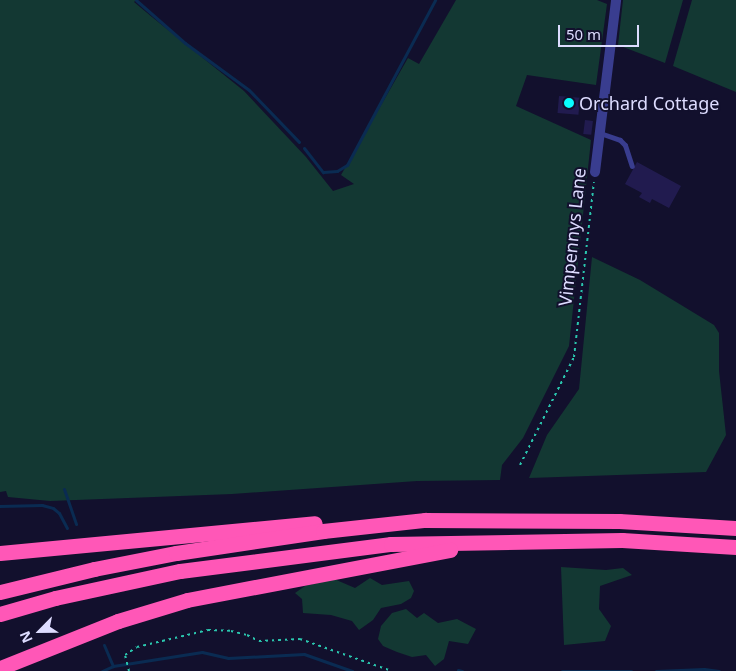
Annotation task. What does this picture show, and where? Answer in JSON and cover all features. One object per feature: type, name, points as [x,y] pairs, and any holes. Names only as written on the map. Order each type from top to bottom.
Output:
[{"type":"highway","points":[[0,553],[366,518],[425,520],[618,520],[736,528]]},
{"type":"highway","points":[[0,592],[94,569],[176,553],[324,531],[425,520]]},
{"type":"highway","points":[[0,614],[56,598],[180,571],[392,544],[622,540],[736,546]]},
{"type":"highway","points":[[0,668],[110,624],[187,600],[494,542]]},
{"type":"street","name":"Vimpennys Lane","points":[[595,172],[616,0]]},
{"type":"lane","points":[[600,133],[620,140],[624,145],[632,166]]},
{"type":"path","name":"Vimpennys Lane","points":[[520,465],[574,357],[595,172]]},
{"type":"path","points":[[129,671],[125,655],[145,645],[208,630],[248,634],[259,641],[300,639],[392,671]]},
{"type":"green space","points":[[0,0],[136,0],[134,2],[244,91],[306,157],[333,191],[354,184],[341,175],[408,58],[419,64],[456,0],[597,0],[607,4],[596,85],[527,75],[516,106],[591,140],[569,346],[523,438],[502,465],[500,480],[417,481],[232,494],[50,501],[8,497],[6,491],[0,492]]},
{"type":"green space","points":[[623,0],[683,0],[665,63],[618,45]]},
{"type":"green space","points":[[692,0],[736,0],[736,92],[673,66]]},
{"type":"green space","points":[[592,257],[640,280],[714,325],[719,333],[719,371],[726,435],[706,472],[529,478],[547,435],[579,389]]},
{"type":"green space","points":[[561,567],[606,570],[623,568],[632,575],[600,586],[599,609],[611,626],[605,641],[564,645]]},
{"type":"green space","points":[[370,578],[382,585],[409,581],[414,591],[411,598],[401,604],[381,608],[373,620],[359,630],[352,621],[331,615],[303,613],[302,599],[295,593],[305,586],[334,579],[355,588]]},
{"type":"green space","points":[[406,609],[417,618],[424,613],[438,623],[457,619],[476,629],[468,644],[449,641],[444,659],[435,666],[426,655],[412,657],[397,652],[383,646],[378,639],[381,626],[392,613]]},
{"type":"building","points":[[559,96],[580,98],[578,115],[558,113]]},
{"type":"building","points":[[585,120],[593,121],[591,135],[583,134]]},
{"type":"building","points":[[637,162],[681,186],[669,208],[652,199],[650,203],[639,197],[642,193],[625,184]]},
{"type":"waterway","points":[[136,0],[185,43],[249,90],[299,142]]},
{"type":"waterway","points":[[304,148],[323,172],[337,171],[347,165],[435,0]]},
{"type":"waterway","points":[[64,489],[76,524]]},
{"type":"waterway","points":[[0,506],[42,505],[53,508],[59,513],[67,528]]},
{"type":"waterway","points":[[104,645],[113,666]]},
{"type":"waterway","points":[[102,671],[113,666],[202,652],[228,658],[304,654],[352,671]]},
{"type":"waterway","points":[[656,671],[704,669],[719,671]]},
{"type":"waterway","points":[[458,670],[462,671]]},
{"type":"waterway","points":[[562,671],[631,671]]},
{"type":"place","name":"Orchard Cottage","points":[[569,103]]}]
